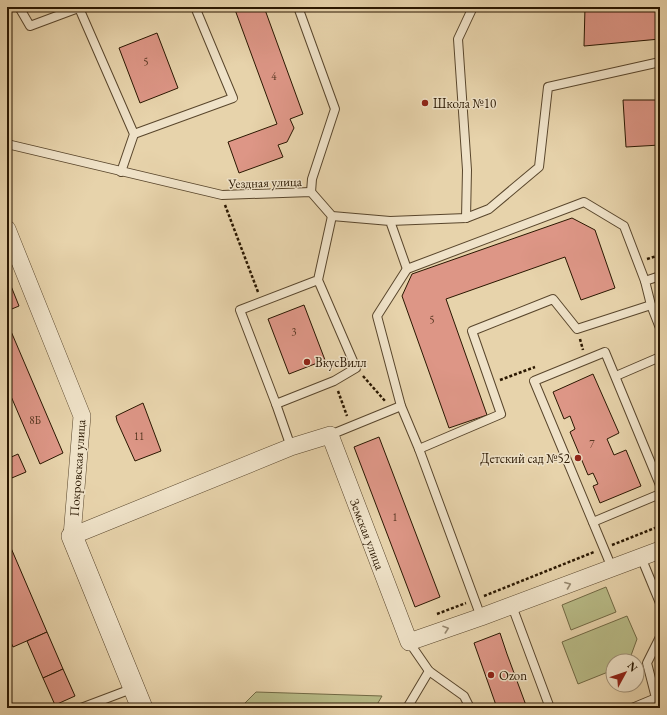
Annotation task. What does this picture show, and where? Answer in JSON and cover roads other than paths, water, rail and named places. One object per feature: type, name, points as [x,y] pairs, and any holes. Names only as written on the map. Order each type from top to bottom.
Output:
[{"type":"street","name":"Покровская улица","points":[[7,229],[82,416],[72,536],[142,708]]},
{"type":"street","points":[[72,536],[291,447],[330,435]]},
{"type":"street","name":"Земская улица","points":[[330,435],[409,642]]},
{"type":"street","points":[[409,642],[512,606],[660,550]]},
{"type":"lane","points":[[19,7],[30,26],[80,8],[134,134],[121,172]]},
{"type":"lane","points":[[134,134],[233,98],[196,7]]},
{"type":"lane","points":[[298,7],[335,109],[312,179],[311,192]]},
{"type":"lane","points":[[466,218],[467,170],[458,39],[473,7]]},
{"type":"lane","points":[[276,404],[334,381],[356,368],[318,280],[332,216],[390,221],[466,218],[489,210],[539,167],[548,87],[660,62]]},
{"type":"lane","name":"Уездная улица","points":[[7,144],[222,195],[311,192],[332,216]]},
{"type":"lane","points":[[481,617],[419,449],[401,406],[377,316],[407,269],[584,202],[624,226],[645,281],[651,306],[660,328]]},
{"type":"lane","points":[[390,221],[407,269]]},
{"type":"lane","points":[[645,281],[660,276]]},
{"type":"lane","points":[[291,447],[240,310],[318,280]]},
{"type":"lane","points":[[419,449],[501,414],[472,331],[553,299],[577,329],[651,306]]},
{"type":"lane","points":[[612,568],[534,381],[606,352],[660,485]]},
{"type":"lane","points":[[616,376],[660,357]]},
{"type":"lane","points":[[330,435],[401,406]]},
{"type":"lane","points":[[593,522],[660,494]]},
{"type":"lane","points":[[641,557],[660,603]]},
{"type":"lane","points":[[512,606],[550,708]]},
{"type":"lane","points":[[632,708],[656,698],[647,663],[660,637]]},
{"type":"lane","points":[[409,642],[428,671],[464,696],[470,708]]},
{"type":"lane","points":[[407,708],[428,671]]},
{"type":"lane","points":[[81,708],[134,688]]},
{"type":"place","name":"Школа №10","points":[[425,103]]},
{"type":"place","name":"ВкусВилл","points":[[307,362]]},
{"type":"place","name":"Детский сад №52","points":[[578,458]]},
{"type":"place","name":"Ozon","points":[[491,675]]}]
